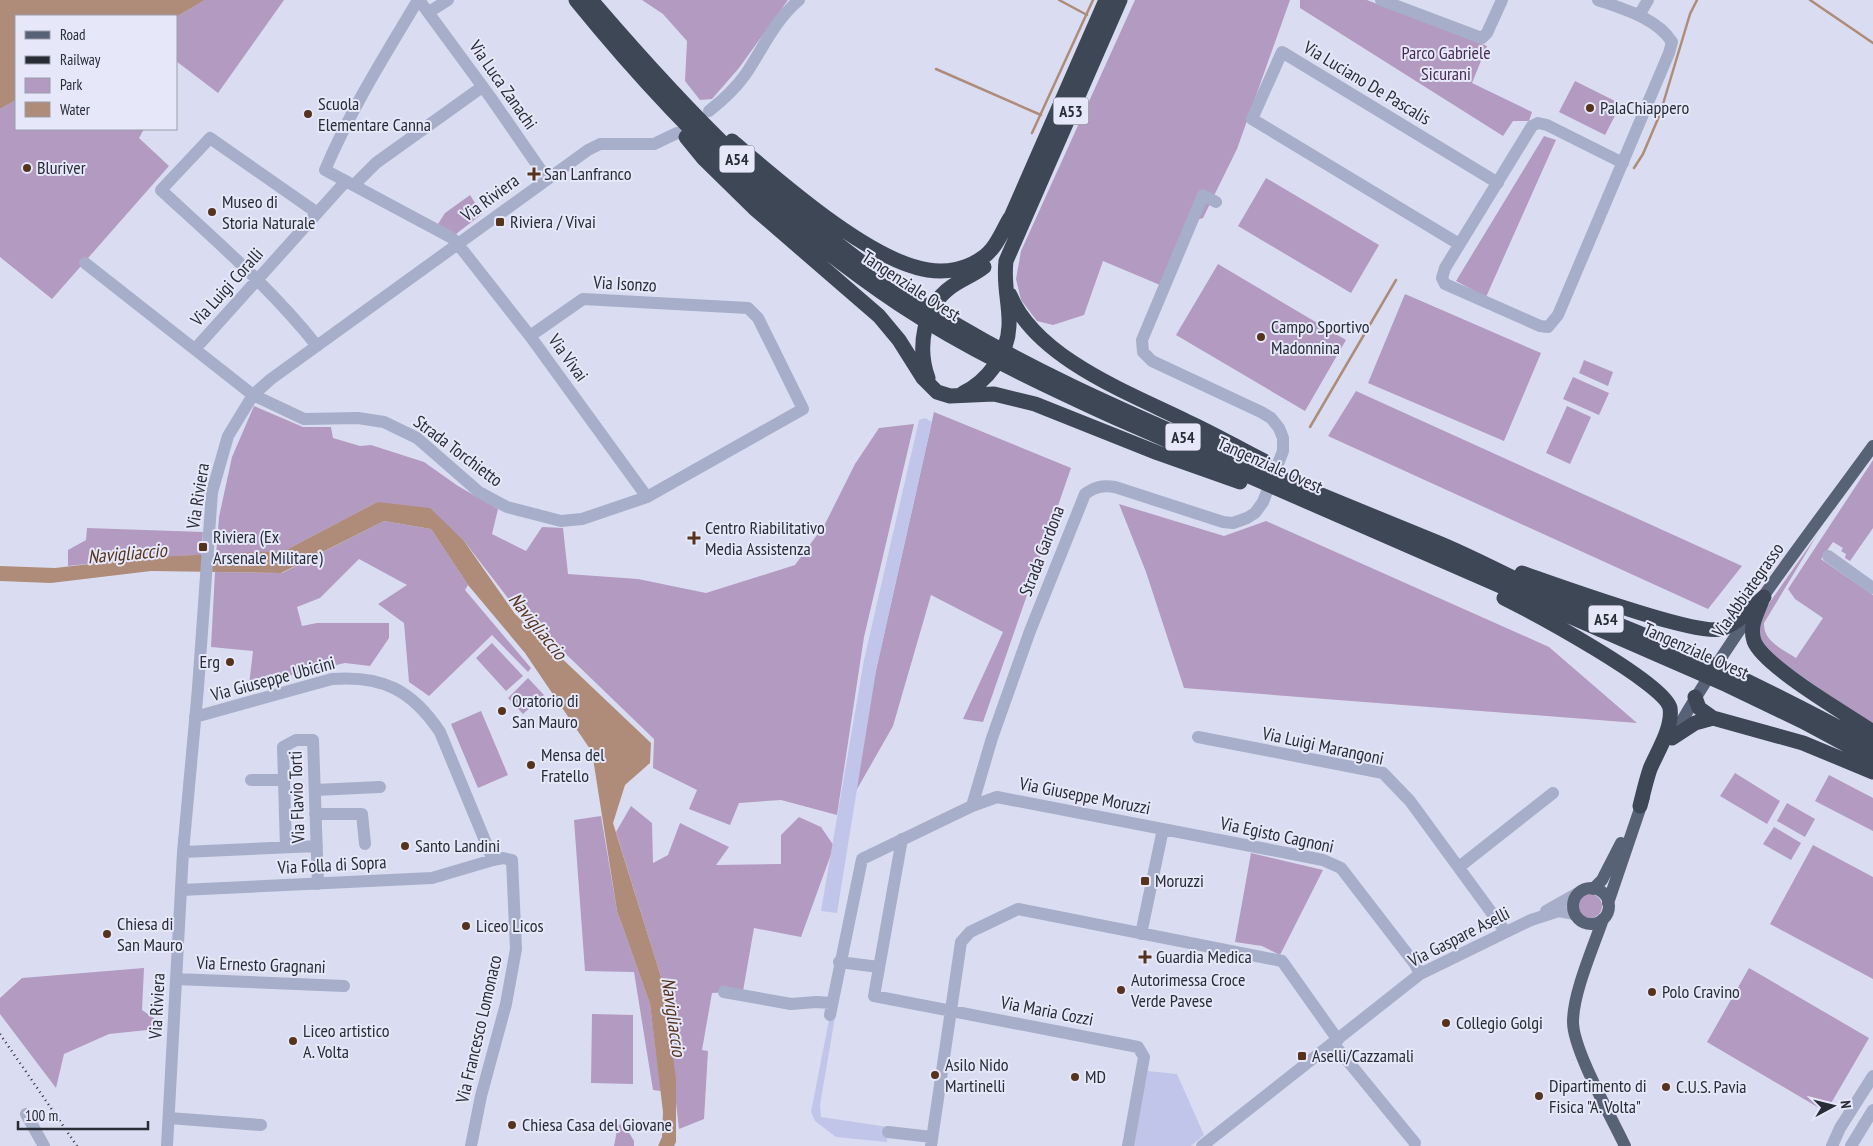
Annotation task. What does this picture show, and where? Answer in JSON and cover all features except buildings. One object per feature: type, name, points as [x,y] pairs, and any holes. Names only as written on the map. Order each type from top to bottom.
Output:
[{"type":"highway","name":"Tangenziale Ovest","points":[[576,0],[780,199],[903,299],[1031,373],[1331,506],[1396,541],[1728,685],[1802,720],[1873,759]]},
{"type":"highway","name":"Tangenziale Ovest","points":[[591,0],[626,50]]},
{"type":"highway","name":"A53","points":[[957,396],[976,386],[986,376],[1006,342],[1009,318],[1004,288],[1005,272],[1016,220],[1106,0]]},
{"type":"highway","name":"A53","points":[[933,388],[927,377],[922,352],[924,330],[931,313],[949,288],[982,269],[991,260],[1016,220],[1120,0]]},
{"type":"highway","points":[[626,50],[771,174],[844,229],[898,261],[936,271],[953,270],[970,265],[990,252],[1016,220]]},
{"type":"highway","points":[[626,50],[704,159],[754,208],[879,316],[899,340],[922,378],[933,388],[945,395],[989,394],[1036,404],[1158,453],[1331,506]]},
{"type":"highway","points":[[1005,272],[1010,296],[1023,318],[1036,332],[1072,362],[1093,376],[1188,422],[1331,506]]},
{"type":"highway","name":"Tangenziale Ovest","points":[[1331,506],[1438,543],[1545,593],[1702,660],[1807,711],[1873,746]]},
{"type":"highway","points":[[1396,541],[1580,640],[1628,670],[1665,697],[1670,707],[1670,721],[1650,771],[1638,810]]},
{"type":"highway","points":[[1438,543],[1624,607],[1708,630],[1720,629],[1732,624],[1764,597]]},
{"type":"highway","points":[[1764,597],[1752,627],[1754,640],[1760,650],[1782,670],[1873,732]]},
{"type":"highway","points":[[1695,697],[1699,708],[1713,718],[1803,743],[1873,772]]},
{"type":"highway","points":[[1672,738],[1695,723],[1713,718]]},
{"type":"main road","name":"Via Abbiategrasso","points":[[1593,888],[1602,880],[1672,738],[1695,697],[1764,597],[1873,446]]},
{"type":"main road","name":"Via Abbiategrasso","points":[[1608,903],[1638,810]]},
{"type":"main road","points":[[1595,947],[1594,933],[1589,924],[1578,919],[1574,914],[1573,906],[1578,893],[1593,888],[1603,894],[1608,903],[1608,909],[1603,919],[1595,947],[1574,1006],[1573,1027],[1581,1051],[1625,1146]]},
{"type":"main road","points":[[1589,924],[1603,919]]},
{"type":"street","name":"Via Luca Zanachi","points":[[418,0],[429,12],[547,179]]},
{"type":"street","name":"Via Vivai","points":[[418,0],[355,108],[336,143],[325,170],[452,238],[457,243],[530,336],[647,496]]},
{"type":"street","points":[[429,12],[448,0]]},
{"type":"street","points":[[710,111],[728,96],[744,75],[768,36],[799,0]]},
{"type":"street","points":[[1381,0],[1482,38],[1487,33],[1502,0]]},
{"type":"street","points":[[1598,0],[1636,14],[1666,33],[1672,42],[1669,53],[1623,162],[1558,315],[1548,326],[1540,326],[1445,284],[1442,278],[1445,268],[1530,130],[1538,123],[1546,125],[1623,162]]},
{"type":"street","points":[[1636,14],[1641,12],[1648,0]]},
{"type":"street","name":"Via Luciano De Pascalis","points":[[1459,244],[1252,119],[1282,52],[1498,183]]},
{"type":"street","name":"Via Luigi Coralli","points":[[194,349],[316,212],[376,163],[482,87]]},
{"type":"street","name":"Via Riviera","points":[[167,1146],[183,852],[212,492],[217,468],[228,436],[253,395],[271,379],[588,150],[600,144],[654,144],[678,133]]},
{"type":"street","points":[[316,212],[210,138],[161,190],[257,280],[317,346]]},
{"type":"street","name":"Strada Gardona","points":[[972,806],[992,738],[1030,631],[1085,494],[1096,487],[1106,485],[1228,523],[1251,515],[1263,502],[1282,455],[1282,435],[1276,424],[1268,416],[1152,361],[1143,352],[1142,340],[1203,195],[1216,202]]},
{"type":"street","name":"Strada Torchietto","points":[[85,264],[253,395],[304,419],[358,418],[384,422],[417,438],[479,492],[507,506],[561,522],[582,520],[647,496],[722,455]]},
{"type":"street","name":"Via Isonzo","points":[[530,336],[583,299],[748,308],[758,318],[803,409],[722,455]]},
{"type":"street","points":[[1828,556],[1873,588]]},
{"type":"street","name":"Via Giuseppe Ubicini","points":[[195,717],[332,679],[352,677],[373,680],[402,690],[427,713],[440,732],[493,860]]},
{"type":"street","name":"Via Luigi Marangoni","points":[[1198,737],[1383,773],[1398,786],[1505,931]]},
{"type":"street","name":"Via Flavio Torti","points":[[283,780],[285,779],[283,747],[296,740],[313,740],[318,884]]},
{"type":"street","points":[[251,780],[283,780],[286,847]]},
{"type":"street","points":[[315,790],[380,787]]},
{"type":"street","points":[[1459,867],[1553,793]]},
{"type":"street","name":"Via Giuseppe Moruzzi","points":[[724,992],[791,1004],[816,1002],[830,1009],[862,859],[972,806],[997,797],[1163,829],[1141,934]]},
{"type":"street","points":[[316,814],[362,814],[365,844]]},
{"type":"street","name":"Via Egisto Cagnoni","points":[[1163,829],[1323,860],[1341,868],[1415,964],[1420,974]]},
{"type":"street","points":[[902,839],[874,996],[950,1010]]},
{"type":"street","points":[[183,852],[317,846]]},
{"type":"street","name":"Via Folla di Sopra","points":[[181,890],[432,878],[493,860],[503,858],[512,860]]},
{"type":"street","name":"Via Francesco Lomonaco","points":[[472,1146],[480,1096],[506,1004],[516,949],[512,860]]},
{"type":"street","name":"Via Gaspare Aselli","points":[[1202,1146],[1420,974],[1531,920],[1578,893]]},
{"type":"street","points":[[888,1132],[932,1141],[950,1010],[963,938],[970,932],[1018,910],[1282,961],[1336,1042],[1416,1143]]},
{"type":"street","name":"Via Gaspare Aselli","points":[[1531,920],[1559,912],[1574,914]]},
{"type":"street","points":[[839,962],[879,967]]},
{"type":"street","name":"Via Ernesto Gragnani","points":[[176,980],[344,986]]},
{"type":"street","name":"Via Maria Cozzi","points":[[950,1010],[1138,1047],[1144,1057],[1128,1146]]},
{"type":"street","points":[[1832,1146],[1840,1128],[1873,1076]]},
{"type":"street","points":[[1851,1146],[1873,1110]]},
{"type":"street","points":[[26,1114],[44,1146]]},
{"type":"street","points":[[169,1118],[261,1125]]},
{"type":"green space","points":[[205,0],[284,0],[218,93],[178,63],[178,16]]},
{"type":"green space","points":[[642,0],[788,0],[739,68],[712,99],[700,100],[685,81],[687,41],[663,14]]},
{"type":"green space","points":[[1135,0],[1290,0],[1237,149],[1203,218],[1187,223],[1160,285],[1103,261],[1084,315],[1053,325],[1037,321],[1021,300],[1016,279],[1021,251]]},
{"type":"green space","name":"Parco Gabriele Sicurani","points":[[1300,0],[1367,0],[1487,46],[1472,83],[1532,112],[1529,121],[1513,121],[1503,136],[1300,8]]},
{"type":"green space","name":"PalaChiappero","points":[[1575,81],[1621,104],[1605,135],[1559,112]]},
{"type":"green space","points":[[15,101],[15,130],[143,130],[139,138],[169,166],[52,299],[0,257],[0,109]]},
{"type":"green space","points":[[1544,136],[1556,140],[1486,297],[1456,281]]},
{"type":"green space","points":[[1266,178],[1379,245],[1351,293],[1238,226]]},
{"type":"green space","points":[[470,195],[482,214],[456,234],[438,224],[445,213]]},
{"type":"green space","name":"Campo Sportivo Madonnina","points":[[1218,264],[1346,340],[1305,411],[1176,335]]},
{"type":"green space","points":[[1405,294],[1541,353],[1504,441],[1368,383]]},
{"type":"green space","points":[[1584,360],[1613,372],[1608,386],[1579,373]]},
{"type":"green space","points":[[1573,377],[1609,393],[1599,415],[1563,399]]},
{"type":"green space","points":[[1356,391],[1742,566],[1708,609],[1328,436]]},
{"type":"green space","points":[[254,406],[303,427],[331,427],[333,438],[360,446],[371,445],[424,462],[458,486],[498,509],[492,534],[526,551],[542,527],[563,528],[568,574],[638,579],[706,593],[795,565],[825,524],[855,464],[879,428],[914,424],[864,637],[837,815],[781,800],[739,803],[730,825],[689,809],[697,790],[653,768],[654,739],[518,611],[464,541],[377,502],[284,551],[216,555],[219,517],[232,457]]},
{"type":"green space","points":[[1567,406],[1591,417],[1570,464],[1546,453]]},
{"type":"green space","points":[[934,412],[1071,468],[983,722],[963,719],[1003,632],[931,595],[893,726],[844,812]]},
{"type":"green space","points":[[1873,460],[1873,528],[1850,561],[1845,558],[1846,554],[1841,551],[1843,548],[1833,542],[1821,559],[1873,595],[1873,725],[1765,651],[1757,629],[1765,609],[1817,535],[1764,623],[1770,640],[1796,658],[1823,618],[1795,599],[1788,589]]},
{"type":"green space","points":[[1119,504],[1224,536],[1266,521],[1549,647],[1637,723],[1184,688],[1146,572]]},
{"type":"green space","points":[[384,521],[431,529],[468,585],[465,590],[531,668],[528,672],[492,635],[429,696],[409,682],[404,623],[378,604],[407,585],[359,559],[320,598],[297,607],[302,626],[317,623],[389,623],[389,638],[370,666],[345,663],[249,685],[253,651],[211,647],[215,572],[282,573]]},
{"type":"green space","points":[[87,528],[203,532],[201,555],[151,557],[68,566],[68,550],[86,540]]},
{"type":"green space","points":[[492,643],[523,676],[506,691],[476,658]]},
{"type":"green space","points":[[528,678],[544,695],[523,714],[508,698]]},
{"type":"green space","points":[[481,711],[508,775],[478,788],[451,724]]},
{"type":"green space","points":[[1735,773],[1780,801],[1767,824],[1720,796]]},
{"type":"green space","points":[[1829,775],[1873,798],[1873,831],[1815,801]]},
{"type":"green space","points":[[1787,803],[1815,819],[1805,837],[1777,821]]},
{"type":"green space","points":[[631,806],[652,823],[653,863],[668,855],[680,823],[729,847],[716,865],[781,864],[781,835],[799,817],[821,827],[834,846],[801,937],[754,928],[743,991],[712,993],[702,1050],[708,1051],[704,1119],[679,1129],[662,980],[616,832]]},
{"type":"green space","points":[[601,816],[617,911],[650,1004],[661,1091],[653,1090],[634,972],[585,971],[574,820]]},
{"type":"green space","points":[[1774,827],[1801,843],[1791,860],[1763,844]]},
{"type":"green space","points":[[1813,845],[1873,877],[1873,979],[1770,924]]},
{"type":"green space","points":[[1251,853],[1323,870],[1280,955],[1262,946],[1235,942]]},
{"type":"green space","points":[[1590,894],[1595,895],[1601,901],[1601,911],[1595,917],[1590,918],[1585,917],[1579,911],[1578,906],[1579,901],[1585,895]]},
{"type":"green space","points":[[144,968],[142,1010],[155,1019],[157,1029],[109,1034],[64,1054],[56,1088],[0,1014],[0,998],[22,978]]},
{"type":"green space","points":[[1749,968],[1869,1038],[1826,1112],[1707,1042]]},
{"type":"green space","points":[[592,1014],[633,1015],[633,1084],[591,1083]]},
{"type":"green space","points":[[624,1124],[634,1141],[634,1146],[614,1146],[618,1125]]},
{"type":"shaded area","points":[[925,418],[932,422],[876,671],[837,913],[821,911],[864,660],[919,420]]},
{"type":"shaded area","points":[[830,1015],[835,1017],[820,1105],[821,1117],[888,1127],[887,1142],[836,1137],[815,1121],[811,1112]]},
{"type":"shaded area","points":[[1147,1071],[1177,1074],[1204,1135],[1191,1146],[1133,1146]]},
{"type":"water","points":[[0,0],[205,0],[178,16],[15,15],[15,101],[0,109]]},
{"type":"water","points":[[377,502],[430,508],[464,541],[515,614],[651,743],[650,763],[625,785],[613,823],[662,980],[676,1079],[676,1142],[674,1146],[658,1146],[662,1137],[663,1112],[650,1004],[617,911],[592,752],[525,653],[468,585],[431,529],[384,521],[281,573],[151,571],[51,583],[0,581],[0,566],[55,568],[151,557],[284,551]]},
{"type":"waterway","points":[[1059,0],[1087,15]]},
{"type":"waterway","points":[[1032,133],[1093,0]]},
{"type":"waterway","points":[[1634,168],[1643,154],[1660,114],[1690,14],[1697,0]]},
{"type":"waterway","points":[[1810,0],[1873,43]]},
{"type":"waterway","points":[[936,69],[1041,115]]},
{"type":"waterway","points":[[1310,427],[1396,280]]},
{"type":"railway","points":[[0,1034],[77,1146]]},
{"type":"place","name":"PalaChiappero","points":[[1590,108]]},
{"type":"place","name":"Scuola Elementare Canna","points":[[308,114]]},
{"type":"place","name":"Bluriver","points":[[27,168]]},
{"type":"place","name":"San Lanfranco","points":[[534,174]]},
{"type":"place","name":"Museo di Storia Naturale","points":[[212,212]]},
{"type":"place","name":"Riviera / Vivai","points":[[500,222]]},
{"type":"place","name":"Campo Sportivo Madonnina","points":[[1261,337]]},
{"type":"place","name":"Centro Riabilitativo Media Assistenza","points":[[694,538]]},
{"type":"place","name":"Riviera (Ex Arsenale Militare)","points":[[203,547]]},
{"type":"place","name":"Erg","points":[[230,662]]},
{"type":"place","name":"Oratorio di San Mauro","points":[[502,711]]},
{"type":"place","name":"Mensa del Fratello","points":[[531,765]]},
{"type":"place","name":"Santo Landini","points":[[405,846]]},
{"type":"place","name":"Moruzzi","points":[[1145,881]]},
{"type":"place","name":"Liceo Licos","points":[[466,926]]},
{"type":"place","name":"Chiesa di San Mauro","points":[[107,934]]},
{"type":"place","name":"Guardia Medica","points":[[1145,957]]},
{"type":"place","name":"Autorimessa Croce Verde Pavese","points":[[1121,990]]},
{"type":"place","name":"Polo Cravino","points":[[1652,992]]},
{"type":"place","name":"Collegio Golgi","points":[[1446,1023]]},
{"type":"place","name":"Liceo artistico A. Volta","points":[[293,1041]]},
{"type":"place","name":"Aselli/Cazzamali","points":[[1302,1056]]},
{"type":"place","name":"Asilo Nido Martinelli","points":[[935,1075]]},
{"type":"place","name":"MD","points":[[1075,1077]]},
{"type":"place","name":"C.U.S. Pavia","points":[[1666,1087]]},
{"type":"place","name":"Dipartimento di Fisica \"A. Volta\"","points":[[1539,1096]]},
{"type":"place","name":"Chiesa Casa del Giovane","points":[[512,1125]]},
{"type":"water label","name":"Navigliaccio","points":[[127,553]]},
{"type":"water label","name":"Navigliaccio","points":[[538,626]]},
{"type":"water label","name":"Navigliaccio","points":[[674,1017]]}]
